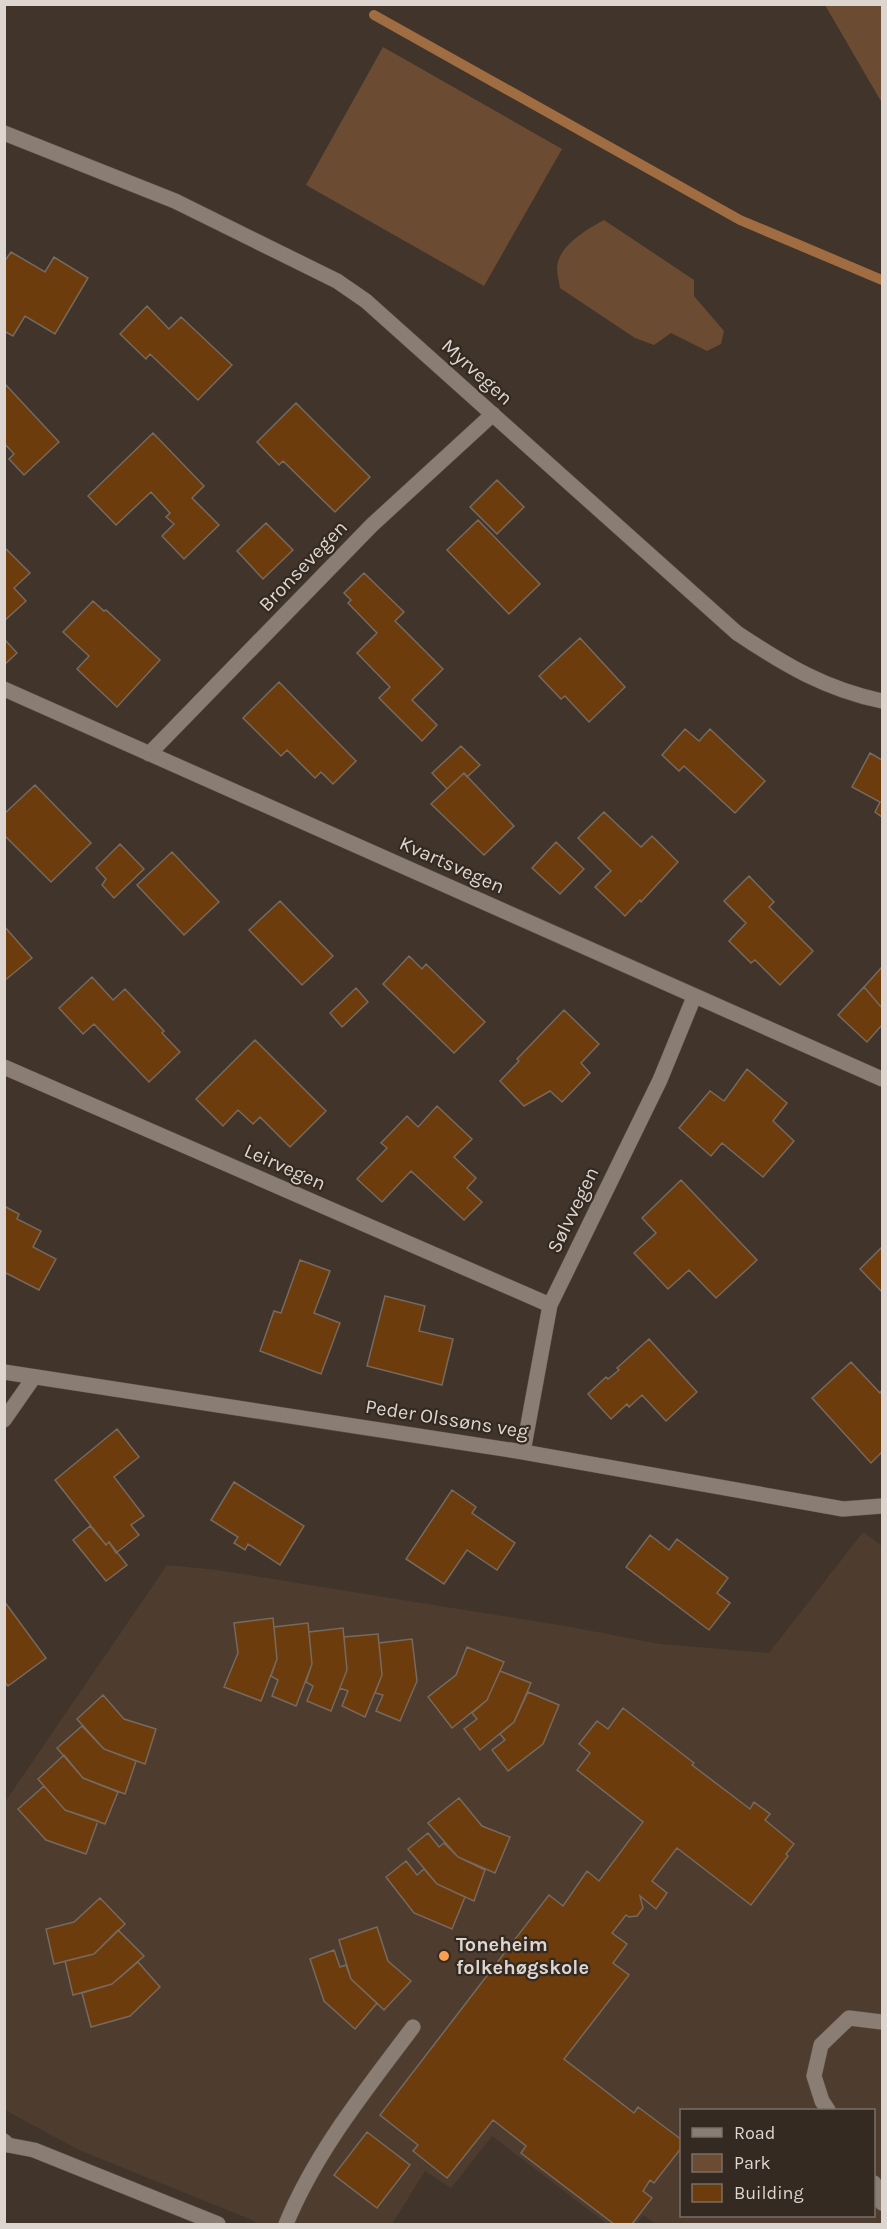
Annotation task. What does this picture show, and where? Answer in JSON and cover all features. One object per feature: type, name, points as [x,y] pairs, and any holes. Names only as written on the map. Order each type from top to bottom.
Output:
[{"type":"street","name":"Myrvegen","points":[[4,133],[175,201],[338,281],[366,301],[737,633],[818,682],[882,701]]},
{"type":"street","name":"Bronsevegen","points":[[148,754],[372,525],[492,414]]},
{"type":"street","name":"Kvartsvegen","points":[[4,689],[882,1079]]},
{"type":"street","name":"Sølvvegen","points":[[523,1452],[550,1305],[660,1080],[694,997]]},
{"type":"street","name":"Leirvegen","points":[[4,1067],[550,1305]]},
{"type":"street","name":"Peder Olssøns veg","points":[[4,1372],[523,1452],[843,1509],[882,1506]]},
{"type":"street","points":[[4,1420],[34,1377]]},
{"type":"street","points":[[827,2109],[822,2101],[814,2076],[821,2045],[849,2018],[882,2022]]},
{"type":"street","points":[[286,2224],[297,2197],[323,2151],[413,2026]]},
{"type":"street","points":[[6,2143],[34,2150],[218,2224]]},
{"type":"street","points":[[875,2185],[882,2203]]},
{"type":"shaded area","name":"Toneheim folkehøgskole","points":[[863,1532],[882,1546],[882,2224],[656,2224],[643,2215],[636,2224],[607,2224],[492,2136],[451,2188],[425,2171],[392,2224],[258,2224],[79,2150],[5,2110],[5,1802],[167,1565],[217,1570],[565,1626],[660,1644],[769,1653]]},
{"type":"green space","points":[[825,5],[882,5],[882,103]]},
{"type":"green space","points":[[383,47],[562,149],[484,286],[306,185]]},
{"type":"green space","points":[[604,220],[694,280],[694,296],[724,331],[721,344],[707,351],[671,333],[654,345],[635,338],[560,288],[557,268],[562,252],[574,239]]},
{"type":"building","points":[[11,252],[45,272],[54,257],[88,278],[55,334],[25,316],[13,336],[4,331],[4,262]]},
{"type":"building","points":[[147,306],[169,329],[181,317],[232,365],[198,400],[150,354],[146,359],[120,334]]},
{"type":"building","points":[[5,384],[59,442],[24,475],[9,459],[14,454],[4,443]]},
{"type":"building","points":[[296,403],[370,477],[335,512],[283,461],[279,465],[257,442]]},
{"type":"building","points":[[153,433],[204,486],[192,498],[219,525],[184,559],[162,536],[174,524],[166,517],[170,513],[151,492],[116,525],[88,496]]},
{"type":"building","points":[[497,480],[524,507],[497,534],[470,507]]},
{"type":"building","points":[[478,520],[540,584],[509,614],[447,550]]},
{"type":"building","points":[[266,523],[293,550],[263,579],[237,551]]},
{"type":"building","points":[[4,547],[30,573],[14,588],[26,601],[4,621]]},
{"type":"building","points":[[364,573],[404,612],[395,621],[443,669],[412,700],[437,725],[422,741],[379,698],[390,687],[357,653],[377,633],[348,603],[351,600],[344,593]]},
{"type":"building","points":[[93,601],[104,611],[106,610],[160,660],[117,707],[77,669],[89,656],[63,632]]},
{"type":"building","points":[[580,638],[625,687],[589,722],[565,696],[561,699],[539,676]]},
{"type":"building","points":[[6,641],[17,653],[4,665],[4,643]]},
{"type":"building","points":[[279,682],[356,761],[333,784],[321,772],[315,778],[287,750],[281,756],[243,718]]},
{"type":"building","points":[[685,729],[699,741],[710,729],[765,781],[735,813],[684,766],[679,771],[662,755]]},
{"type":"building","points":[[461,746],[480,765],[467,777],[464,773],[447,789],[432,773]]},
{"type":"building","points":[[870,753],[882,760],[882,817],[875,812],[880,802],[852,787]]},
{"type":"building","points":[[464,773],[514,826],[484,855],[431,804]]},
{"type":"building","points":[[35,785],[91,843],[51,882],[4,835],[4,814]]},
{"type":"building","points":[[604,812],[641,847],[652,836],[678,862],[625,916],[595,887],[611,871],[578,838]]},
{"type":"building","points":[[556,842],[584,869],[560,894],[532,868]]},
{"type":"building","points":[[120,844],[144,869],[114,898],[102,885],[106,879],[96,868]]},
{"type":"building","points":[[172,852],[219,902],[184,935],[137,885]]},
{"type":"building","points":[[749,876],[774,902],[769,907],[813,951],[780,985],[755,960],[751,963],[729,941],[746,923],[724,901]]},
{"type":"building","points":[[280,901],[333,956],[302,985],[249,930]]},
{"type":"building","points":[[4,926],[32,958],[4,981]]},
{"type":"building","points":[[409,956],[422,969],[426,964],[485,1022],[454,1053],[383,984]]},
{"type":"building","points":[[882,967],[882,1008],[864,987]]},
{"type":"building","points":[[92,977],[113,1000],[125,989],[180,1052],[149,1082],[94,1024],[83,1034],[59,1008]]},
{"type":"building","points":[[864,987],[882,1008],[882,1025],[867,1042],[838,1015]]},
{"type":"building","points":[[356,988],[368,1002],[342,1027],[330,1013]]},
{"type":"building","points":[[564,1010],[599,1044],[581,1063],[590,1073],[562,1102],[550,1091],[524,1106],[500,1081],[519,1061],[517,1059]]},
{"type":"building","points":[[255,1040],[326,1111],[290,1147],[260,1117],[253,1124],[238,1110],[223,1126],[196,1099]]},
{"type":"building","points":[[747,1069],[787,1103],[773,1121],[794,1141],[763,1177],[722,1143],[711,1156],[679,1128],[710,1091],[724,1101]]},
{"type":"building","points":[[437,1106],[472,1139],[454,1157],[476,1178],[467,1188],[482,1202],[464,1220],[411,1171],[382,1202],[357,1179],[387,1148],[381,1143],[407,1116],[418,1127]]},
{"type":"building","points":[[681,1180],[757,1260],[716,1298],[689,1270],[668,1289],[634,1253],[656,1233],[642,1218]]},
{"type":"building","points":[[4,1206],[19,1214],[17,1219],[41,1231],[33,1247],[56,1259],[39,1290],[4,1272]]},
{"type":"building","points":[[882,1247],[882,1292],[860,1269]]},
{"type":"building","points":[[300,1260],[330,1271],[314,1313],[340,1323],[321,1374],[260,1351],[274,1311],[281,1313]]},
{"type":"building","points":[[385,1296],[425,1306],[419,1331],[453,1339],[442,1385],[367,1366]]},
{"type":"building","points":[[649,1339],[697,1392],[666,1421],[642,1395],[629,1407],[627,1404],[611,1419],[588,1394],[606,1377],[608,1379],[619,1370],[617,1368]]},
{"type":"building","points":[[851,1362],[880,1393],[882,1390],[882,1452],[871,1463],[812,1398]]},
{"type":"building","points":[[117,1429],[139,1457],[114,1477],[144,1516],[131,1525],[139,1535],[116,1553],[109,1542],[106,1545],[55,1480]]},
{"type":"building","points":[[234,1482],[304,1526],[280,1565],[248,1544],[245,1550],[234,1543],[238,1537],[211,1520]]},
{"type":"building","points":[[452,1490],[476,1507],[472,1513],[515,1543],[497,1570],[467,1550],[444,1584],[406,1559]]},
{"type":"building","points":[[90,1526],[106,1545],[109,1542],[127,1565],[106,1581],[73,1540]]},
{"type":"building","points":[[650,1535],[669,1550],[677,1539],[728,1578],[717,1593],[730,1603],[709,1630],[626,1567]]},
{"type":"building","points":[[4,1601],[46,1658],[8,1686],[4,1681]]},
{"type":"building","points":[[273,1618],[277,1659],[261,1701],[224,1687],[238,1653],[234,1623]]},
{"type":"building","points":[[308,1623],[312,1664],[296,1706],[272,1696],[278,1680],[271,1676],[277,1659],[274,1627]]},
{"type":"building","points":[[343,1628],[347,1670],[331,1711],[307,1701],[313,1686],[306,1682],[312,1664],[309,1632]]},
{"type":"building","points":[[378,1634],[382,1675],[365,1717],[342,1706],[348,1691],[340,1688],[347,1670],[344,1637]]},
{"type":"building","points":[[412,1639],[417,1681],[400,1721],[376,1711],[383,1695],[375,1693],[382,1675],[379,1643]]},
{"type":"building","points":[[467,1647],[504,1662],[487,1700],[452,1728],[428,1697],[456,1675]]},
{"type":"building","points":[[500,1671],[531,1683],[514,1722],[480,1750],[464,1729],[477,1719],[472,1713],[487,1700]]},
{"type":"building","points":[[528,1692],[559,1705],[543,1744],[508,1771],[492,1750],[505,1740],[500,1734],[514,1722]]},
{"type":"building","points":[[103,1695],[124,1719],[156,1729],[145,1764],[104,1749],[77,1719]]},
{"type":"building","points":[[623,1708],[750,1809],[754,1802],[770,1814],[765,1820],[794,1844],[786,1854],[788,1856],[751,1905],[677,1848],[652,1881],[667,1893],[656,1909],[640,1896],[643,1908],[637,1916],[626,1915],[612,1933],[627,1944],[613,1963],[629,1975],[564,2059],[634,2113],[638,2107],[680,2138],[680,2150],[654,2183],[650,2180],[643,2191],[652,2198],[632,2224],[614,2224],[521,2153],[526,2146],[493,2120],[447,2178],[413,2151],[418,2145],[380,2115],[549,1895],[563,1906],[587,1871],[599,1881],[643,1822],[577,1770],[590,1753],[579,1744],[597,1721],[608,1729]]},
{"type":"building","points":[[82,1726],[104,1749],[136,1761],[125,1794],[83,1778],[57,1748]]},
{"type":"building","points":[[64,1755],[83,1778],[118,1792],[105,1824],[65,1810],[38,1779]]},
{"type":"building","points":[[44,1786],[65,1810],[98,1821],[86,1854],[46,1840],[18,1809]]},
{"type":"building","points":[[459,1798],[482,1826],[510,1837],[495,1873],[458,1857],[428,1823]]},
{"type":"building","points":[[428,1833],[439,1847],[444,1843],[458,1857],[485,1870],[474,1901],[437,1884],[408,1849]]},
{"type":"building","points":[[406,1861],[417,1875],[424,1869],[437,1884],[465,1897],[452,1929],[414,1913],[386,1877]]},
{"type":"building","points":[[100,1898],[125,1924],[94,1954],[54,1964],[46,1929],[74,1922]]},
{"type":"building","points":[[377,1927],[388,1961],[411,1981],[384,2010],[351,1979],[339,1940]]},
{"type":"building","points":[[118,1930],[144,1956],[112,1984],[73,1995],[65,1961],[94,1954]]},
{"type":"building","points":[[334,1950],[340,1967],[346,1965],[351,1979],[377,2003],[355,2029],[324,2001],[310,1959]]},
{"type":"building","points":[[138,1962],[160,1987],[130,2016],[91,2027],[82,1993],[112,1984]]},
{"type":"building","points":[[367,2132],[410,2165],[377,2208],[334,2175]]},
{"type":"waterway","points":[[374,15],[740,220],[882,280]]},
{"type":"place","name":"Toneheim folkehøgskole","points":[[444,1956]]}]
